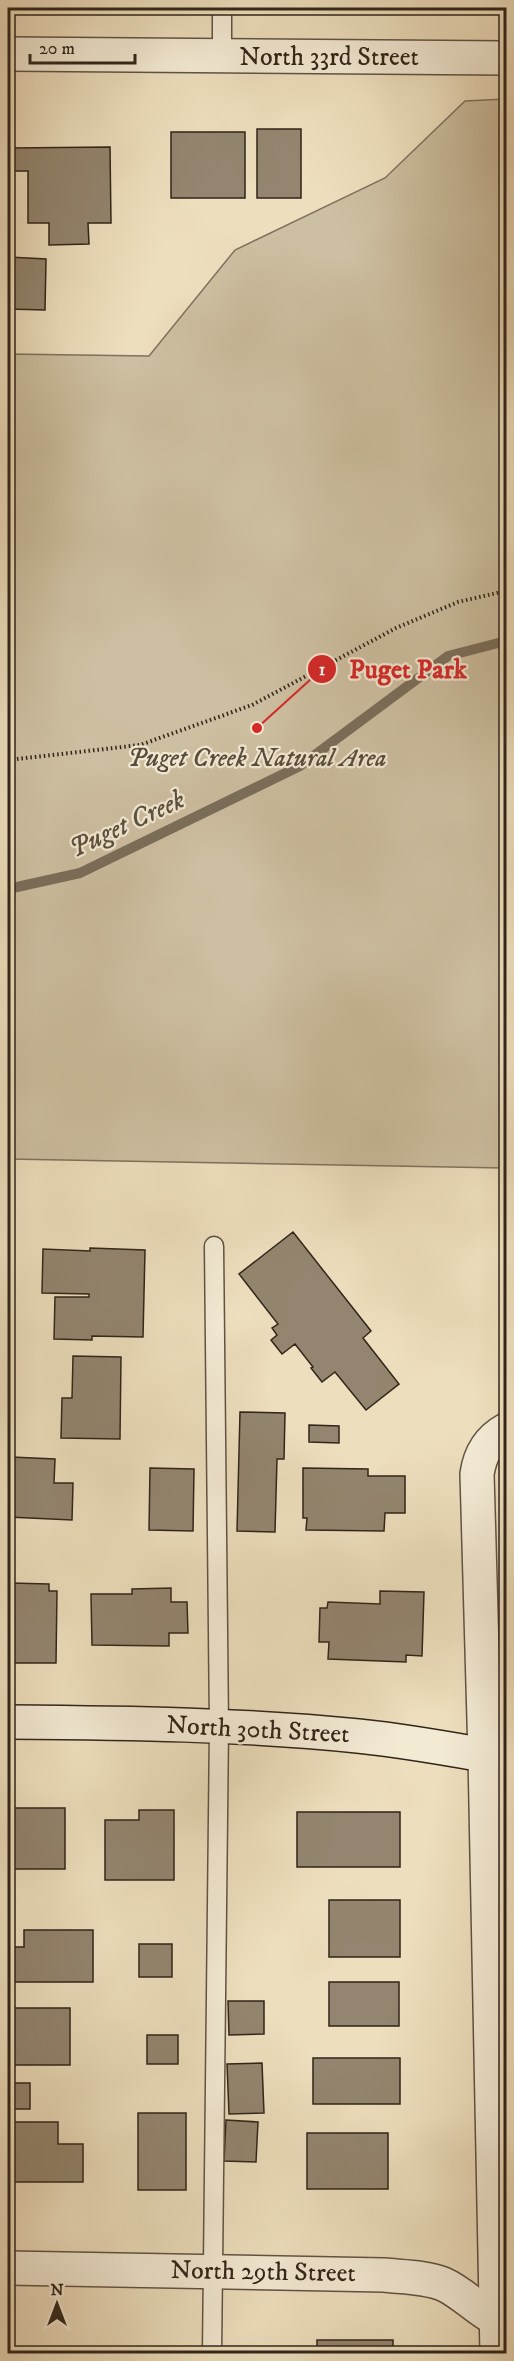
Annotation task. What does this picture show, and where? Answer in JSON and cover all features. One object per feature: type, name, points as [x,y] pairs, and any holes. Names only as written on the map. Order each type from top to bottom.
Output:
[{"type":"street","name":"North 33rd Street","points":[[8,54],[507,58]]},
{"type":"street","points":[[497,2354],[502,2321],[496,1757],[477,1474],[479,1457],[490,1442],[507,1430]]},
{"type":"street","name":"North 30th Street","points":[[8,1722],[219,1727],[360,1736],[496,1757]]},
{"type":"street","name":"North 29th Street","points":[[8,2268],[384,2275],[442,2283],[502,2321]]},
{"type":"lane","points":[[222,8],[222,56]]},
{"type":"lane","points":[[212,2354],[219,1727],[214,1246]]},
{"type":"path","points":[[8,760],[140,745],[252,705],[396,628],[458,602],[507,591]]},
{"type":"green space","name":"Puget Creek Natural Area","points":[[506,99],[506,1296],[502,1296],[504,1168],[8,1159],[8,354],[149,356],[235,250],[385,178],[465,101]]},
{"type":"building","points":[[257,129],[301,129],[301,198],[257,198]]},
{"type":"building","points":[[171,132],[245,132],[245,198],[171,198]]},
{"type":"building","points":[[110,147],[111,223],[88,223],[89,244],[49,245],[49,223],[28,223],[28,171],[10,171],[10,148]]},
{"type":"building","points":[[8,257],[46,259],[45,310],[8,309]]},
{"type":"building","points":[[293,1232],[371,1331],[363,1338],[399,1384],[366,1410],[335,1372],[322,1382],[295,1344],[282,1354],[271,1340],[277,1335],[272,1328],[278,1324],[239,1274]]},
{"type":"building","points":[[90,1248],[145,1250],[143,1337],[92,1336],[92,1340],[54,1339],[55,1297],[89,1297],[89,1294],[42,1293],[43,1249],[90,1251]]},
{"type":"building","points":[[73,1356],[121,1357],[120,1439],[61,1438],[62,1398],[72,1398]]},
{"type":"building","points":[[240,1412],[285,1413],[284,1459],[277,1459],[275,1532],[237,1531]]},
{"type":"building","points":[[309,1425],[339,1426],[339,1443],[309,1442]]},
{"type":"building","points":[[11,1457],[55,1459],[54,1483],[73,1483],[72,1520],[8,1517],[8,1476],[10,1476]]},
{"type":"building","points":[[150,1468],[194,1469],[193,1531],[149,1530]]},
{"type":"building","points":[[303,1468],[368,1469],[368,1476],[405,1476],[405,1513],[385,1513],[384,1531],[306,1530],[307,1518],[303,1518]]},
{"type":"building","points":[[10,1583],[49,1584],[49,1591],[57,1591],[56,1663],[8,1663],[8,1589],[10,1589]]},
{"type":"building","points":[[171,1588],[171,1602],[187,1602],[188,1633],[169,1633],[169,1646],[92,1645],[91,1594],[132,1594],[132,1589]]},
{"type":"building","points":[[380,1591],[424,1592],[422,1656],[406,1655],[406,1662],[328,1659],[329,1642],[319,1642],[320,1608],[327,1608],[328,1602],[380,1604]]},
{"type":"building","points":[[8,1808],[65,1808],[65,1869],[8,1869]]},
{"type":"building","points":[[139,1810],[174,1810],[174,1880],[105,1880],[105,1820],[139,1820]]},
{"type":"building","points":[[297,1812],[400,1812],[400,1867],[297,1867]]},
{"type":"building","points":[[329,1900],[400,1900],[400,1957],[329,1957]]},
{"type":"building","points":[[24,1930],[93,1930],[93,1982],[8,1982],[8,1947],[24,1947]]},
{"type":"building","points":[[139,1944],[172,1944],[172,1977],[139,1977]]},
{"type":"building","points":[[329,1982],[399,1982],[399,2026],[329,2026]]},
{"type":"building","points":[[228,2001],[264,2001],[264,2034],[229,2035]]},
{"type":"building","points":[[12,2008],[70,2008],[70,2065],[12,2065]]},
{"type":"building","points":[[147,2035],[178,2035],[178,2064],[147,2064]]},
{"type":"building","points":[[313,2058],[400,2058],[400,2104],[313,2104]]},
{"type":"building","points":[[262,2063],[264,2113],[229,2114],[227,2064]]},
{"type":"building","points":[[8,2083],[30,2083],[30,2109],[8,2109]]},
{"type":"building","points":[[138,2113],[186,2113],[186,2190],[138,2190]]},
{"type":"building","points":[[226,2120],[258,2122],[256,2162],[224,2161]]},
{"type":"building","points":[[8,2122],[58,2122],[58,2144],[83,2144],[83,2182],[8,2182]]},
{"type":"building","points":[[307,2133],[388,2133],[388,2189],[307,2189]]},
{"type":"building","points":[[317,2340],[393,2340],[393,2354],[317,2354]]},
{"type":"building","points":[[123,2350],[184,2350],[184,2354],[123,2354]]},
{"type":"building","points":[[87,2353],[87,2354],[8,2354]]},
{"type":"waterway","name":"Puget Creek","points":[[8,889],[80,873],[300,766],[448,656],[506,641]]},
{"type":"place","name":"Puget Park","points":[[257,728]]}]
